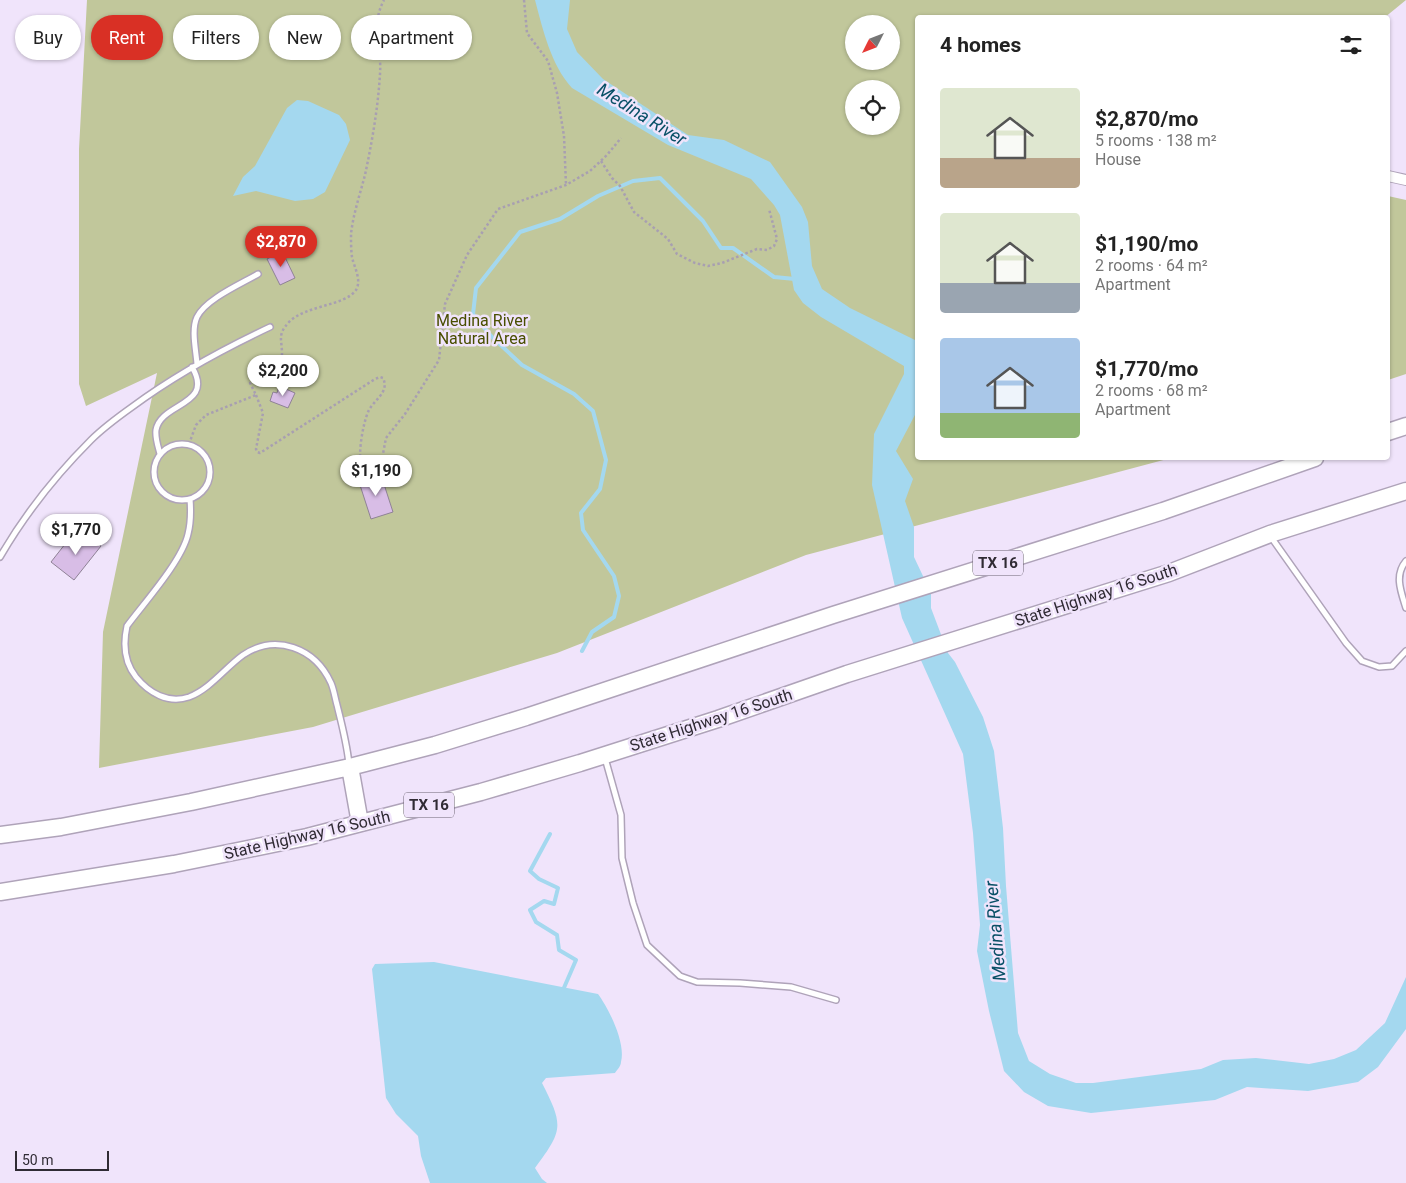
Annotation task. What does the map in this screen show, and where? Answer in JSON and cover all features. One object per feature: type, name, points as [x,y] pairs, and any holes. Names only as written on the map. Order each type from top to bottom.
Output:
[{"type":"main road","points":[[1390,431],[1406,426]]},
{"type":"main road","name":"TX 16","points":[[0,835],[61,826],[191,802],[350,767],[435,745],[526,717],[833,614],[1163,511],[1309,460]]},
{"type":"main road","name":"State Highway 16 South","points":[[0,892],[174,864],[307,837],[481,792],[718,719],[847,674],[1169,573],[1270,534],[1406,490]]},
{"type":"main road","points":[[350,767],[360,823]]},
{"type":"street","points":[[1390,176],[1406,180]]},
{"type":"lane","points":[[160,454],[156,440],[156,429],[160,421],[195,394],[199,386],[194,366],[197,318],[206,304],[258,274]]},
{"type":"lane","points":[[0,556],[17,527],[58,476],[92,440],[114,421],[161,385],[232,345],[270,327]]},
{"type":"lane","points":[[178,443],[189,444],[203,452],[210,466],[211,477],[207,487],[200,494],[190,499],[180,500],[170,497],[159,487],[154,473],[160,454],[168,447],[178,443]]},
{"type":"lane","points":[[190,499],[191,514],[188,535],[180,556],[127,626],[124,640],[126,659],[134,675],[144,686],[157,695],[172,699],[188,697],[204,689],[244,655],[265,644],[285,645],[303,651],[319,664],[332,683],[345,735],[350,767]]},
{"type":"lane","points":[[1270,534],[1346,643],[1362,661],[1379,667],[1392,666],[1406,651]]},
{"type":"lane","points":[[1406,561],[1402,566],[1399,580],[1406,608]]},
{"type":"lane","points":[[604,755],[622,814],[622,858],[633,903],[647,945],[680,976],[697,982],[791,987],[836,1000]]},
{"type":"path","points":[[384,0],[378,14],[376,30],[380,73],[375,124],[351,233],[351,246],[358,286],[354,292],[345,298],[302,312],[282,330],[280,338],[282,354],[280,361],[263,377],[250,384],[263,413],[257,452],[260,453],[380,377],[383,378],[385,385],[383,393],[368,412],[359,455],[362,467],[372,476],[382,459],[386,438],[405,414],[439,360],[445,304],[467,255],[498,209],[566,185],[590,171],[621,138]]},
{"type":"path","points":[[524,0],[527,33],[548,61],[557,93],[564,136],[566,185]]},
{"type":"path","points":[[601,161],[612,178],[620,186],[634,212],[668,239],[677,254],[695,264],[715,265],[757,249],[767,250],[774,246],[777,239],[769,209]]},
{"type":"path","points":[[189,444],[196,425],[206,415],[256,395]]},
{"type":"green space","name":"Medina River Natural Area","points":[[87,0],[1406,0],[1388,15],[915,15],[915,460],[1163,460],[806,555],[557,653],[313,727],[99,768],[103,632],[157,373],[86,406],[79,384],[79,149]]},
{"type":"green space","points":[[1390,196],[1406,200],[1406,374],[1390,379]]},
{"type":"water","name":"Medina River","points":[[535,0],[570,0],[567,29],[577,52],[603,79],[688,135],[724,140],[770,162],[802,207],[808,222],[812,266],[822,289],[850,308],[915,340],[915,415],[896,451],[913,479],[905,501],[914,527],[914,557],[931,593],[931,608],[948,653],[955,662],[983,717],[994,751],[1003,828],[1018,1033],[1029,1061],[1050,1074],[1076,1083],[1093,1083],[1201,1069],[1223,1060],[1256,1058],[1309,1064],[1334,1059],[1356,1050],[1385,1023],[1406,977],[1406,1029],[1378,1067],[1358,1082],[1308,1091],[1247,1087],[1215,1100],[1091,1113],[1048,1106],[1024,1092],[1004,1071],[977,951],[980,925],[973,833],[963,754],[902,618],[872,485],[874,434],[904,374],[904,366],[821,317],[803,303],[794,290],[780,215],[774,205],[751,179],[668,145],[572,88],[558,69],[545,35]]},
{"type":"water","points":[[297,100],[308,101],[339,115],[346,124],[350,140],[325,192],[313,199],[295,201],[256,191],[233,196],[243,177],[255,166],[287,108]]},
{"type":"water","points":[[434,962],[598,994],[607,1008],[616,1026],[621,1045],[621,1063],[615,1073],[546,1078],[542,1083],[557,1119],[555,1136],[551,1145],[535,1168],[547,1183],[430,1183],[421,1156],[418,1136],[396,1114],[386,1098],[372,969],[375,964]]},
{"type":"building","points":[[282,251],[295,278],[280,285],[267,259]]},
{"type":"building","points":[[279,386],[295,393],[288,408],[270,401],[273,392],[277,393]]},
{"type":"building","points":[[381,475],[393,512],[371,519],[359,482]]},
{"type":"building","points":[[80,535],[86,540],[89,537],[101,546],[74,580],[51,562],[69,539],[74,542]]},
{"type":"waterway","points":[[582,651],[592,632],[614,617],[619,596],[614,576],[583,530],[581,513],[600,489],[606,460],[593,411],[574,394],[522,365],[491,336],[473,314],[476,288],[520,232],[560,219],[598,196],[633,181],[660,178],[703,221],[721,248],[733,248],[774,277],[795,279]]},
{"type":"waterway","points":[[550,834],[530,871],[539,879],[558,888],[554,904],[544,901],[530,910],[536,922],[557,935],[559,950],[576,960],[563,990]]}]
